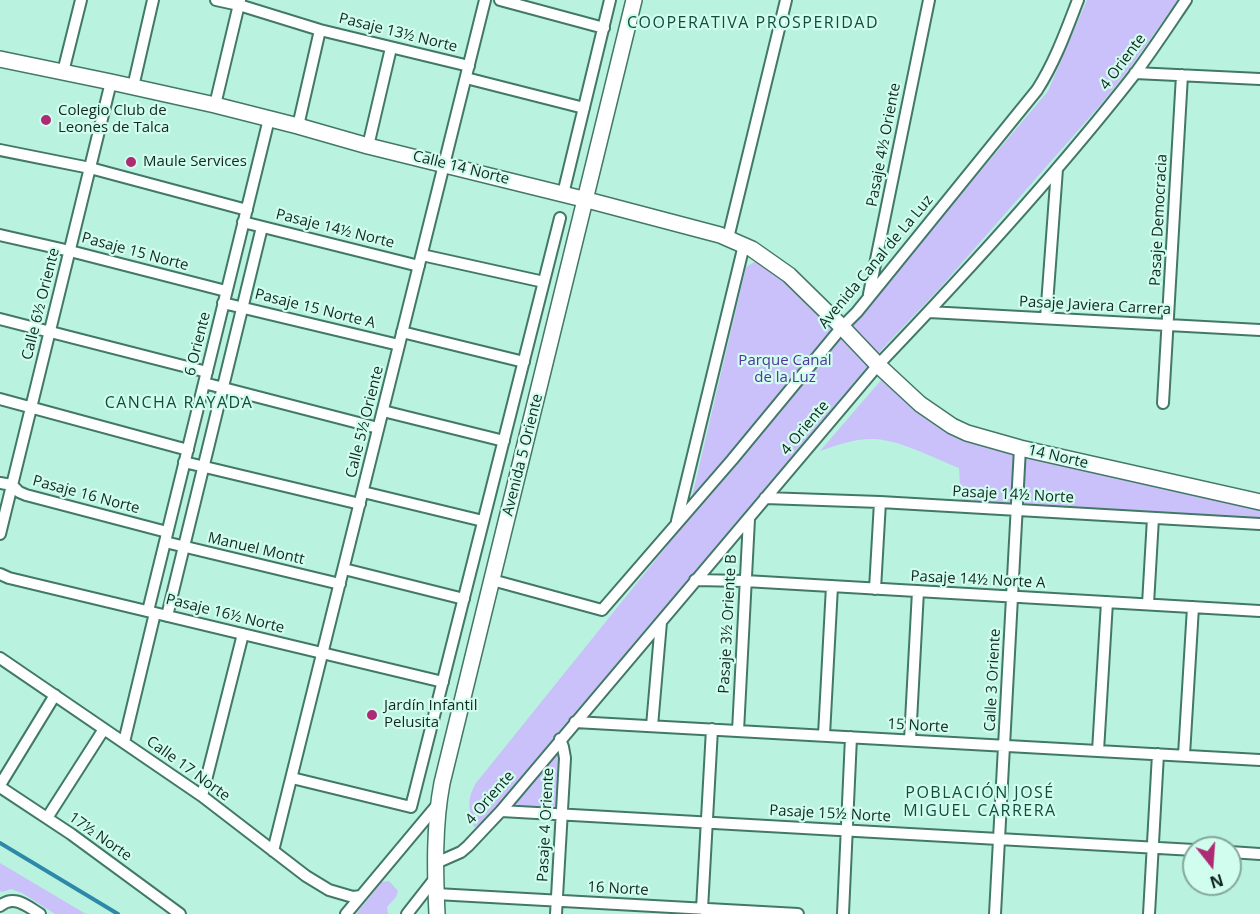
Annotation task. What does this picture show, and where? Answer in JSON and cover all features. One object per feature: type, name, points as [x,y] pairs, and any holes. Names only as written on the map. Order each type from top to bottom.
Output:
[{"type":"street","points":[[63,72],[81,0]]},
{"type":"street","points":[[133,87],[153,0]]},
{"type":"street","name":"Pasaje 13½ Norte","points":[[216,0],[239,2],[320,30],[469,66]]},
{"type":"street","name":"Calle 5½ Oriente","points":[[273,851],[485,0]]},
{"type":"street","points":[[500,0],[604,28]]},
{"type":"street","points":[[563,194],[610,0]]},
{"type":"street","name":"Avenida 5 Oriente","points":[[436,914],[439,803],[442,783],[634,0]]},
{"type":"street","points":[[728,238],[786,0]]},
{"type":"street","name":"Pasaje 4½ Oriente","points":[[869,296],[929,0]]},
{"type":"street","name":"Avenida Canal de La Luz","points":[[492,580],[602,610],[732,460],[1037,90],[1049,71],[1078,0]]},
{"type":"street","name":"4 Oriente","points":[[436,870],[468,846],[501,811],[878,365],[929,312],[1057,168],[1135,73],[1186,0]]},
{"type":"street","points":[[215,105],[239,2]]},
{"type":"street","points":[[298,126],[320,30]]},
{"type":"street","points":[[368,146],[391,48]]},
{"type":"street","name":"Calle 14 Norte","points":[[0,59],[215,105],[368,146],[585,199],[728,238],[768,259],[789,275],[878,365]]},
{"type":"street","points":[[1135,73],[1260,79]]},
{"type":"street","name":"Pasaje Democracia","points":[[1163,403],[1182,75]]},
{"type":"street","points":[[466,78],[584,108]]},
{"type":"street","name":"Calle 6½ Oriente","points":[[0,534],[111,82]]},
{"type":"street","name":"6 Oriente","points":[[124,742],[166,537],[269,119]]},
{"type":"street","points":[[0,150],[90,168],[247,210]]},
{"type":"street","points":[[1046,318],[1057,168]]},
{"type":"street","points":[[292,778],[411,807],[560,218]]},
{"type":"street","name":"Pasaje 14½ Norte","points":[[243,222],[421,260],[544,282]]},
{"type":"street","points":[[167,616],[262,227]]},
{"type":"street","name":"Pasaje 15 Norte","points":[[0,235],[226,291]]},
{"type":"street","points":[[676,524],[744,245]]},
{"type":"street","name":"Pasaje 15 Norte A","points":[[223,303],[399,345]]},
{"type":"street","name":"Pasaje Javiera Carrera","points":[[929,312],[1260,330]]},
{"type":"street","points":[[0,319],[207,372]]},
{"type":"street","points":[[402,332],[524,362]]},
{"type":"street","name":"14 Norte","points":[[878,365],[920,404],[952,426],[967,433],[1020,448],[1260,502]]},
{"type":"street","points":[[204,383],[378,428]]},
{"type":"street","points":[[0,399],[188,450]]},
{"type":"street","points":[[383,411],[504,441]]},
{"type":"street","name":"Calle 3 Oriente","points":[[995,914],[1020,448]]},
{"type":"street","points":[[184,462],[360,504]]},
{"type":"street","name":"Pasaje 16 Norte","points":[[0,483],[12,485],[26,495],[166,537]]},
{"type":"street","points":[[363,492],[483,520]]},
{"type":"street","name":"Pasaje 14½ Norte","points":[[765,498],[880,502],[1260,524]]},
{"type":"street","points":[[875,589],[880,502]]},
{"type":"street","points":[[1148,604],[1153,518]]},
{"type":"street","name":"Pasaje 3½ Oriente B","points":[[738,731],[749,519]]},
{"type":"street","name":"Manuel Montt","points":[[166,537],[184,547],[340,584]]},
{"type":"street","points":[[344,569],[464,599]]},
{"type":"street","name":"Pasaje 16½ Norte","points":[[0,574],[443,682]]},
{"type":"street","name":"Pasaje 14½ Norte A","points":[[695,580],[1260,610]]},
{"type":"street","points":[[824,735],[832,586]]},
{"type":"street","points":[[910,740],[918,591]]},
{"type":"street","points":[[1098,750],[1107,602]]},
{"type":"street","points":[[1184,755],[1193,607]]},
{"type":"street","points":[[652,726],[661,621]]},
{"type":"street","points":[[202,796],[243,634]]},
{"type":"street","name":"Calle 17 Norte","points":[[0,658],[202,796],[317,884],[341,894],[361,896]]},
{"type":"street","points":[[0,786],[55,695]]},
{"type":"street","name":"15 Norte","points":[[575,722],[1260,760]]},
{"type":"street","points":[[46,818],[104,729]]},
{"type":"street","points":[[702,909],[711,729]]},
{"type":"street","points":[[843,914],[851,737]]},
{"type":"street","name":"Pasaje 4 Oriente","points":[[556,914],[565,758],[560,739]]},
{"type":"street","points":[[1149,914],[1158,754]]},
{"type":"street","name":"17½ Norte","points":[[0,786],[71,834],[180,914]]},
{"type":"street","points":[[346,914],[439,803]]},
{"type":"street","name":"Pasaje 15½ Norte","points":[[501,811],[1182,849]]},
{"type":"street","points":[[1242,853],[1260,854]]},
{"type":"street","points":[[407,914],[436,870]]},
{"type":"street","name":"16 Norte","points":[[436,894],[556,901],[642,910],[702,909],[798,914]]},
{"type":"street","points":[[4,902],[18,901],[40,914]]},
{"type":"green space","name":"Parque Canal de la Luz","points":[[1087,0],[1178,0],[1102,103],[940,288],[884,347],[482,823],[474,827],[469,805],[476,783],[686,522],[746,267],[756,261],[778,275],[840,338],[1048,91]]},
{"type":"green space","points":[[888,372],[953,431],[1260,506],[1260,521],[961,506],[959,468],[918,450],[886,440],[868,439],[847,442],[820,451]]},
{"type":"green space","points":[[555,753],[560,753],[557,808],[555,810],[510,806]]},
{"type":"green space","points":[[0,863],[86,914],[55,914],[22,893],[11,889],[0,891]]},
{"type":"green space","points":[[389,881],[398,891],[387,907],[388,914],[356,914],[382,882]]},
{"type":"waterway","points":[[0,843],[118,914]]},
{"type":"place","name":"Colegio Club de Leones de Talca","points":[[46,120]]},
{"type":"place","name":"Maule Services","points":[[131,162]]},
{"type":"place","name":"Jardín Infantil Pelusita","points":[[372,715]]},
{"type":"district","name":"COOPERATIVA PROSPERIDAD","points":[[753,23]]},
{"type":"district","name":"CANCHA RAYADA","points":[[179,403]]},
{"type":"district","name":"POBLACIÓN JOSÉ MIGUEL CARRERA","points":[[980,802]]}]
